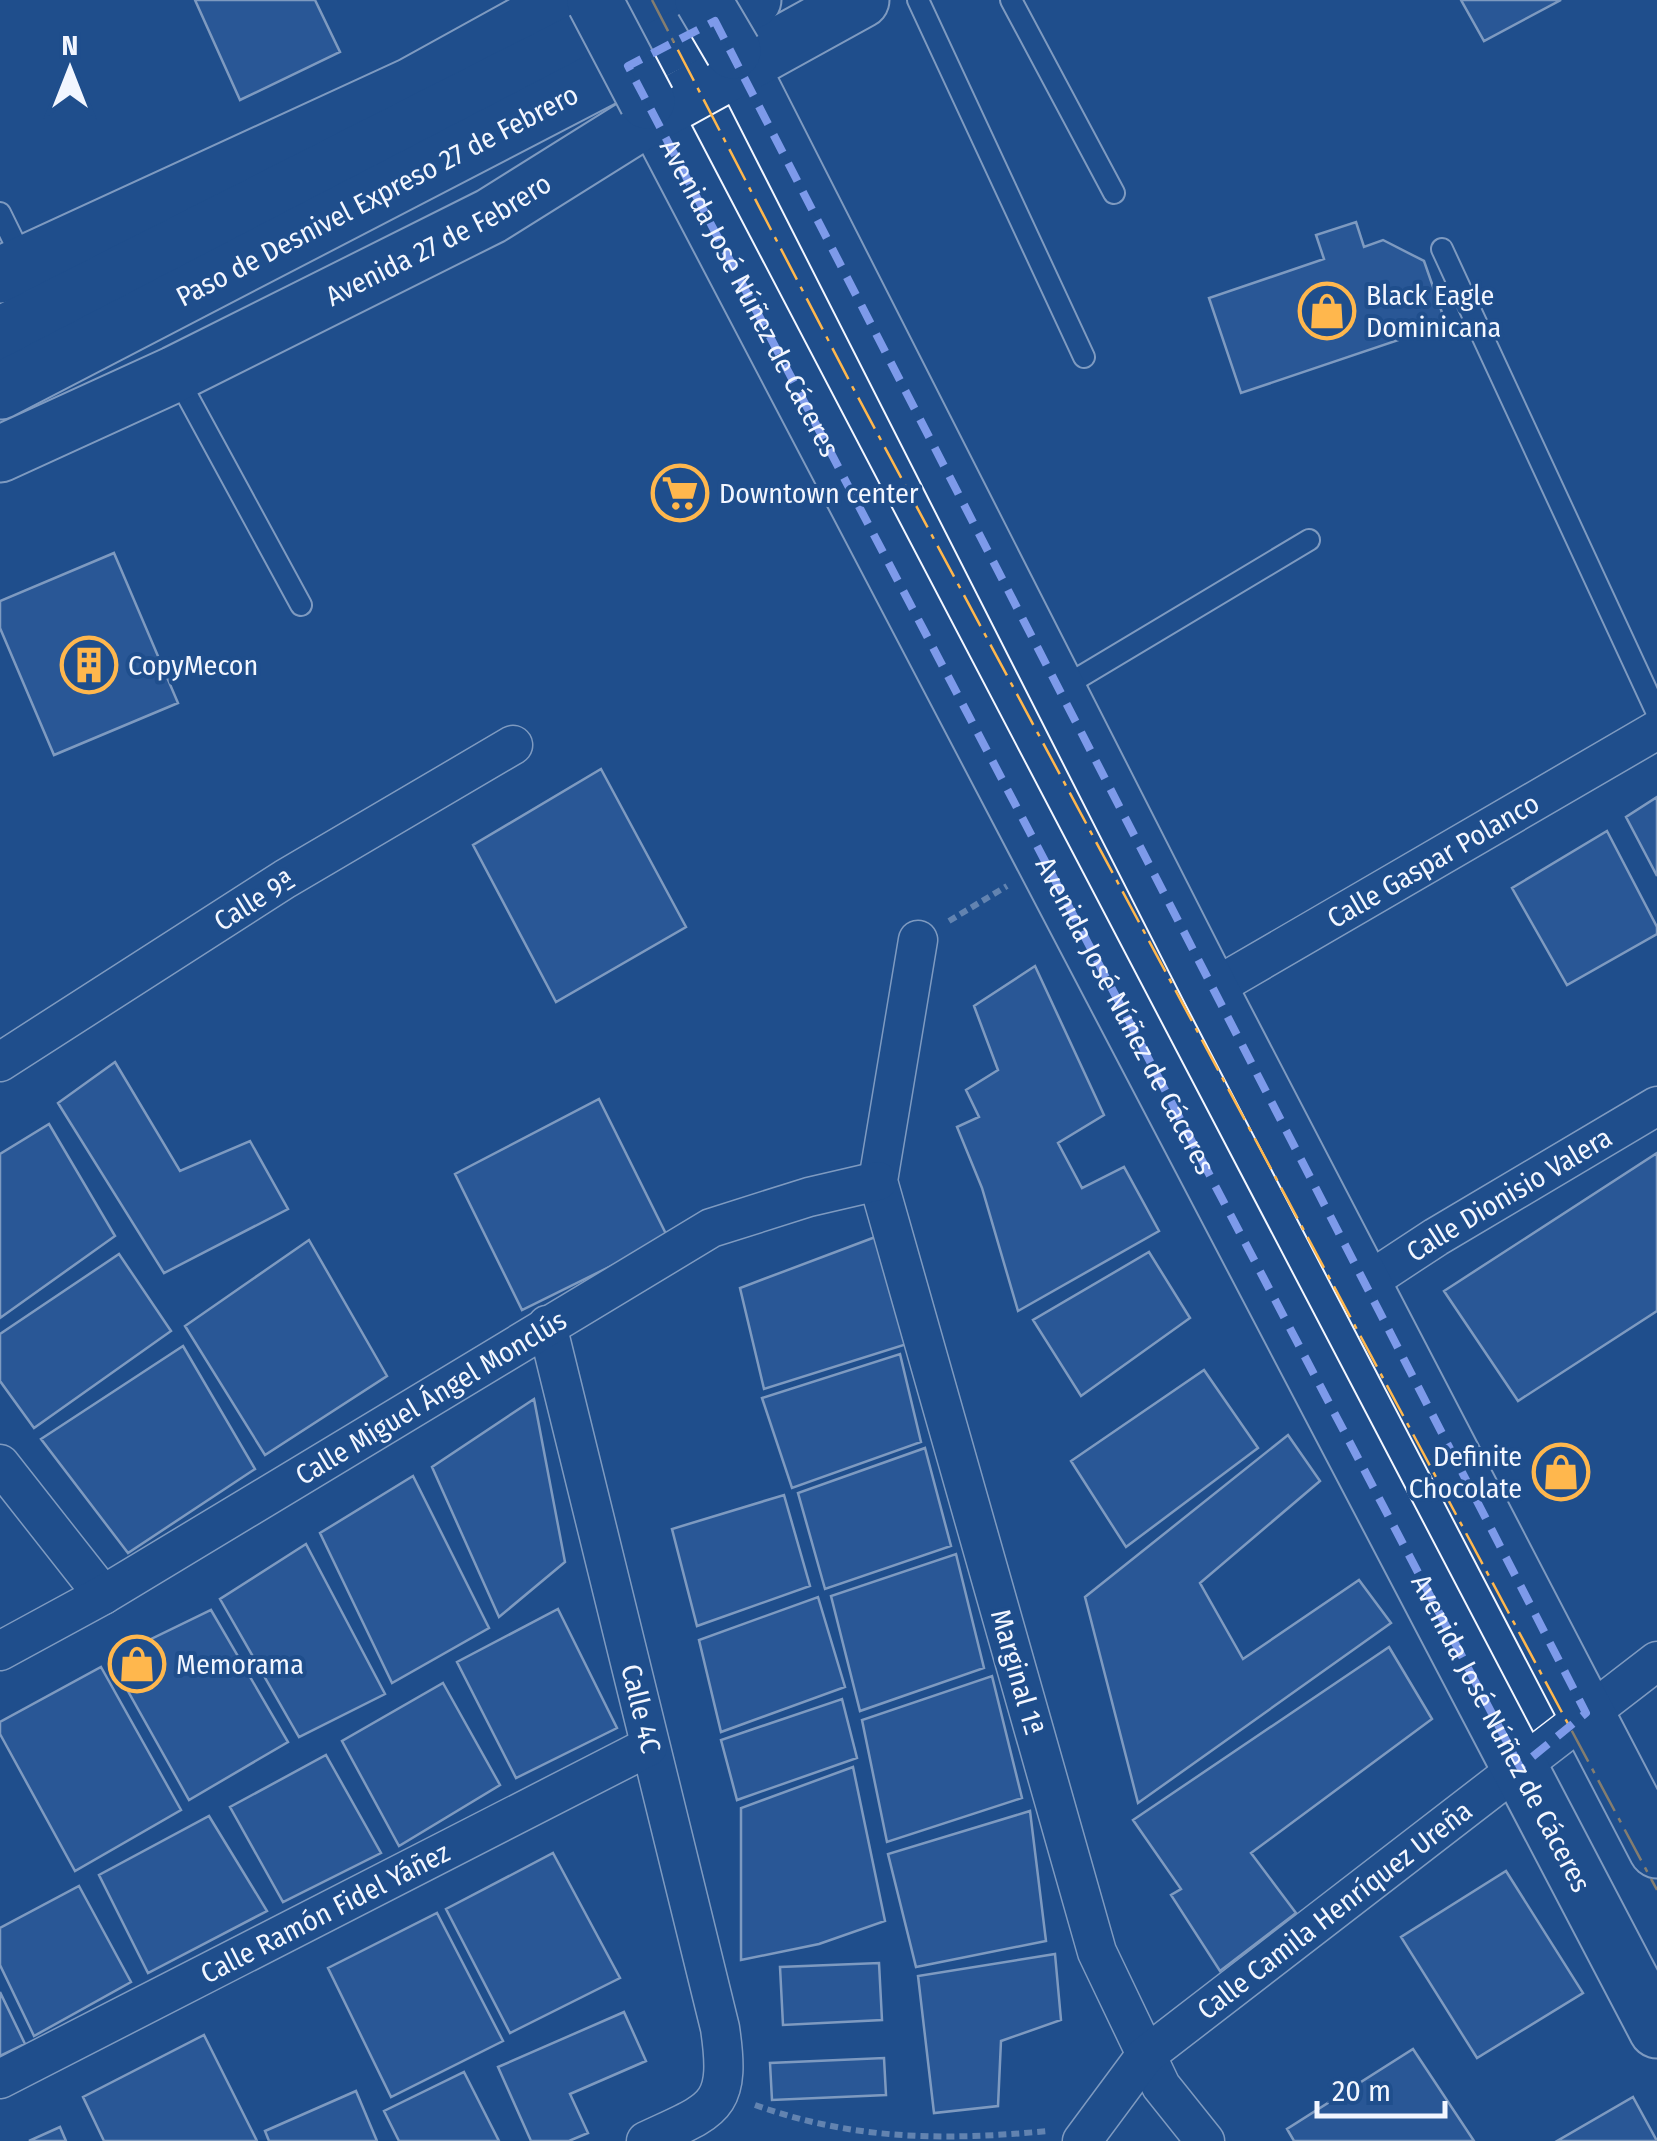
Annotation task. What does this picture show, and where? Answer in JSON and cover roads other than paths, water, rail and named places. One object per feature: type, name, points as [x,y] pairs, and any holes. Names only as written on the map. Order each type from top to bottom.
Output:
[{"type":"main road","name":"Paso de Desnivel Expreso 27 de Febrero","points":[[0,335],[661,0]]},
{"type":"main road","points":[[703,0],[737,59],[1210,990],[1657,1850]]},
{"type":"main road","name":"Paso de Desnivel Expreso 27 de Febrero","points":[[0,391],[754,0]]},
{"type":"main road","name":"Avenida 27 de Febrero","points":[[0,454],[175,374],[491,216],[651,108],[737,59],[861,0]]},
{"type":"main road","points":[[12,269],[411,86],[585,1]]},
{"type":"main road","name":"Avenida José Núñez de Cáceres","points":[[585,1],[651,108],[1657,2030]]},
{"type":"street","name":"Calle Gaspar Polanco","points":[[1210,990],[1657,730]]},
{"type":"street","name":"Calle 9ª","points":[[0,1062],[285,879],[513,745]]},
{"type":"street","points":[[878,1181],[918,940]]},
{"type":"street","name":"Calle Dionisio Valera","points":[[1362,1284],[1657,1106]]},
{"type":"street","name":"Calle Miguel Ángel Monclús","points":[[0,1652],[103,1595],[710,1228],[878,1181]]},
{"type":"street","name":"Marginal 1ª","points":[[878,1181],[1097,1952],[1161,2086],[1205,2141]]},
{"type":"street","name":"Calle 4C","points":[[547,1326],[720,2028],[725,2066],[721,2092],[704,2112],[646,2141]]},
{"type":"street","points":[[0,1464],[103,1595]]},
{"type":"street","name":"Calle Camila Henríquez Ureña","points":[[1087,2132],[1145,2056],[1657,1661]]},
{"type":"street","name":"Calle Ramón Fidel Yáñez","points":[[0,2079],[648,1747]]},
{"type":"lane","points":[[918,0],[1084,357]]},
{"type":"lane","points":[[1011,0],[1114,193]]},
{"type":"lane","points":[[0,212],[12,269]]},
{"type":"lane","points":[[1442,249],[1657,714]]},
{"type":"lane","points":[[175,374],[302,605]]},
{"type":"lane","points":[[1058,690],[1309,540]]},
{"type":"place","name":"Black Eagle Dominicana","points":[[1327,311]]},
{"type":"place","name":"Downtown center","points":[[680,493]]},
{"type":"place","name":"CopyMecon","points":[[89,665]]},
{"type":"place","name":"Definite Chocolate","points":[[1561,1472]]},
{"type":"place","name":"Memorama","points":[[137,1664]]}]
